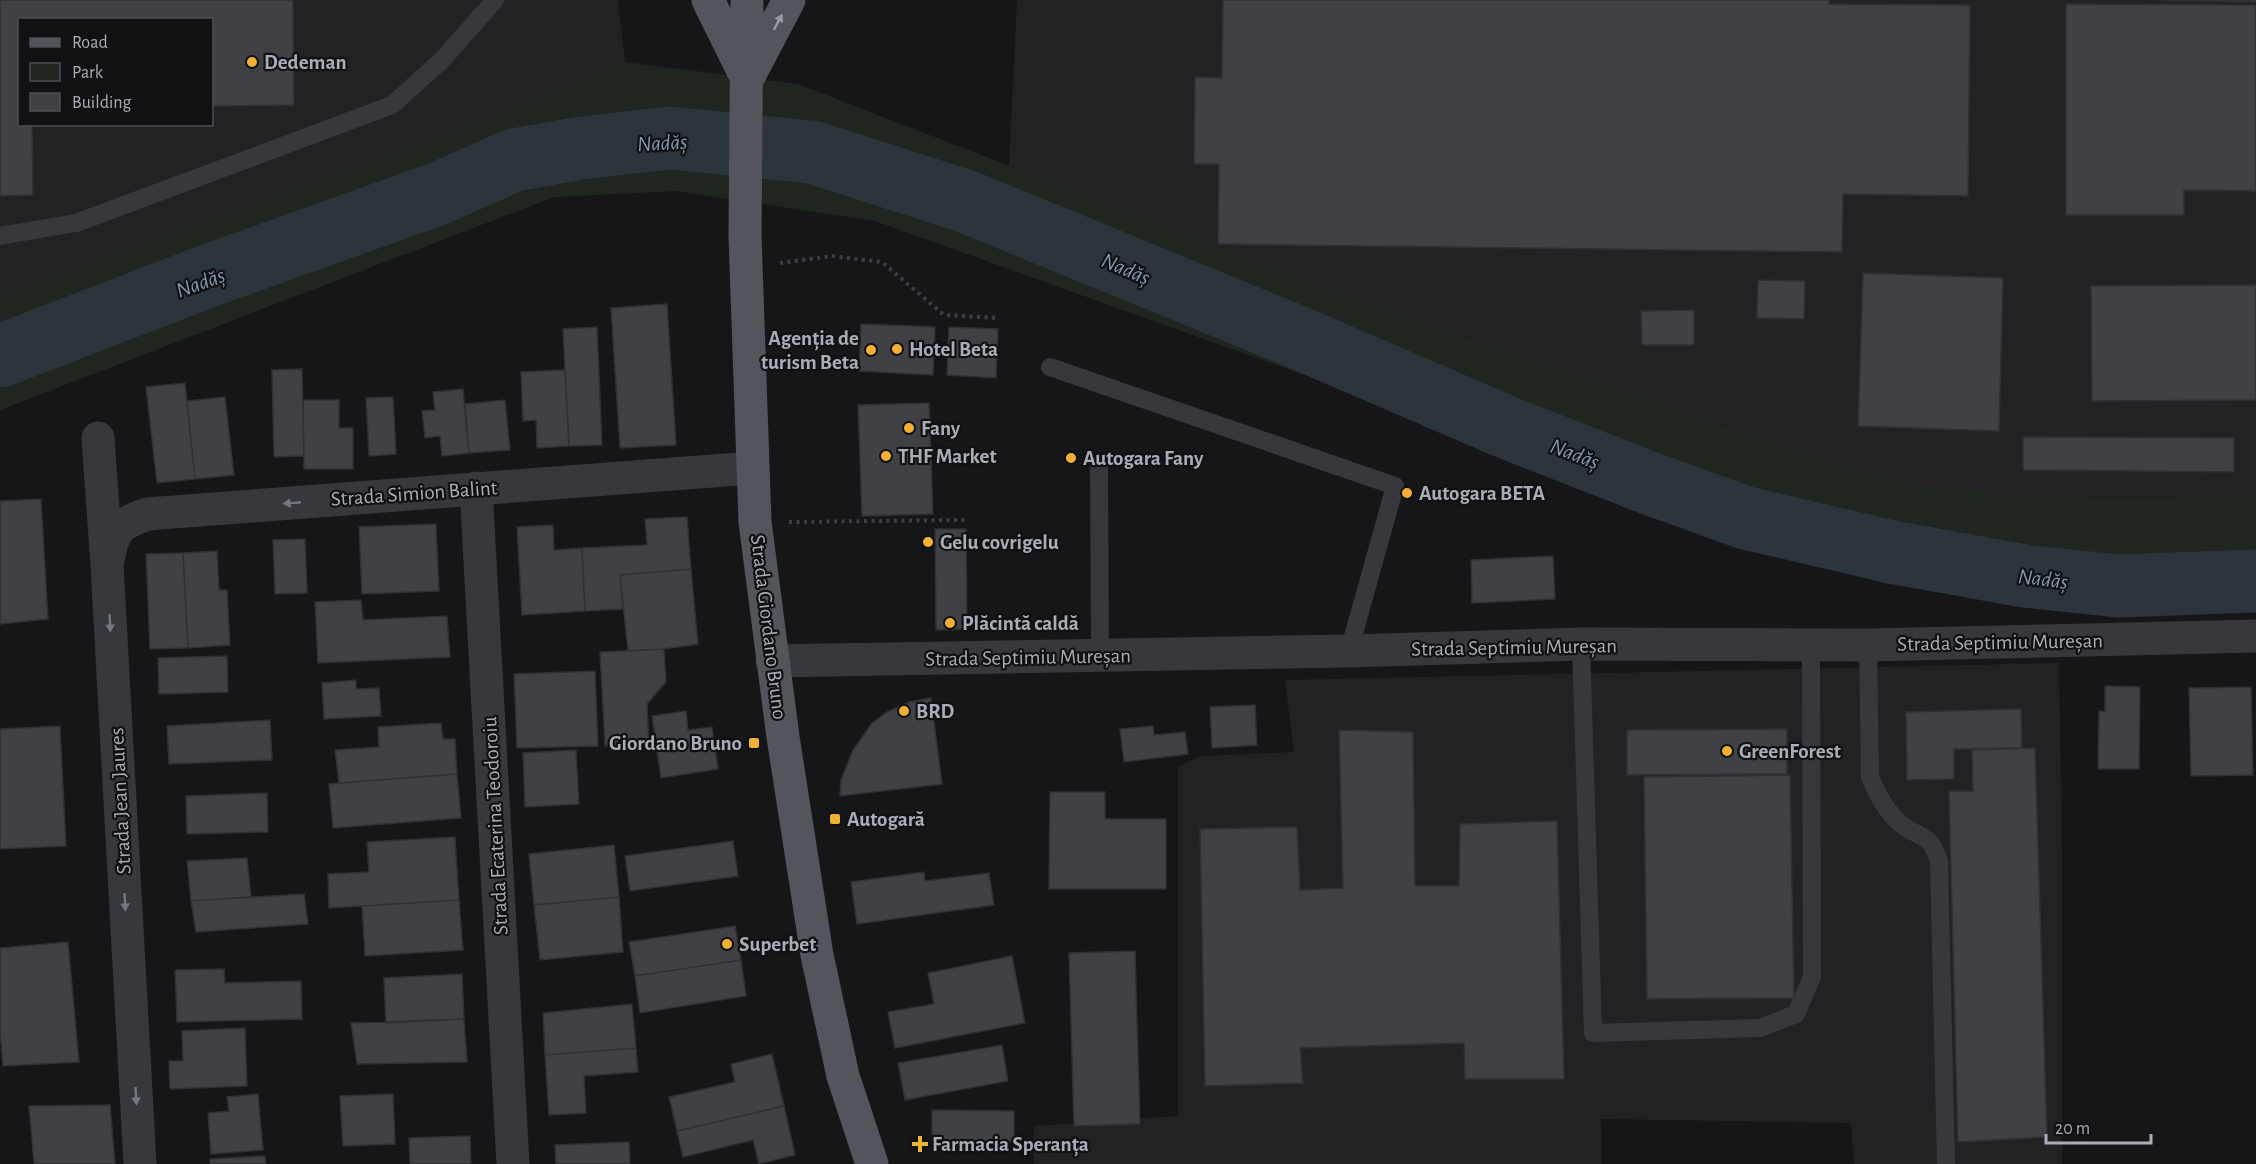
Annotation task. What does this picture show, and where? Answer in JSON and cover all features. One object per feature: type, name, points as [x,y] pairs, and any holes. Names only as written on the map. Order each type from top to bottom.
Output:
[{"type":"main road","points":[[708,0],[747,80]]},
{"type":"main road","name":"Strada Giordano Bruno","points":[[747,0],[745,236],[755,522],[772,661],[817,955],[843,1076],[872,1164]]},
{"type":"main road","points":[[747,80],[789,0]]},
{"type":"street","name":"Strada Jean Jaures","points":[[98,438],[140,1164]]},
{"type":"street","name":"Strada Simion Balint","points":[[107,565],[111,540],[123,523],[147,514],[752,468]]},
{"type":"street","name":"Strada Ecaterina Teodoroiu","points":[[476,488],[513,1164]]},
{"type":"street","name":"Strada Septimiu Mureșan","points":[[772,661],[1349,651],[1581,644],[1811,646],[2256,636]]},
{"type":"lane","points":[[0,236],[76,223],[392,105],[443,59],[495,0]]},
{"type":"lane","points":[[1050,367],[1395,486],[1349,651]]},
{"type":"lane","points":[[1099,468],[1100,655]]},
{"type":"lane","points":[[1581,644],[1593,1033],[1761,1028],[1796,1014],[1812,976],[1811,646]]},
{"type":"lane","points":[[1868,645],[1870,777],[1878,796],[1889,812],[1902,824],[1934,845],[1939,861],[1946,1164]]},
{"type":"path","points":[[746,268],[832,256],[882,262],[944,315],[999,318]]},
{"type":"path","points":[[755,522],[966,520]]},
{"type":"shaded area","points":[[0,0],[618,0],[625,62],[444,136],[0,295]]},
{"type":"shaded area","points":[[1017,0],[2256,0],[2256,497],[2010,498],[1895,480],[1819,458],[1334,292],[1009,166]]},
{"type":"shaded area","points":[[2059,663],[2062,853],[2062,1164],[1854,1164],[1851,1123],[1601,1119],[1602,1164],[1034,1164],[1034,1126],[1178,1116],[1178,767],[1200,756],[1294,752],[1285,680]]},
{"type":"green space","points":[[625,62],[798,84],[1334,292],[1819,458],[1895,480],[2010,498],[2256,497],[2256,605],[2046,609],[1886,584],[875,221],[677,191],[554,197],[0,410],[0,295],[444,136]]},
{"type":"building","name":"Dedeman","points":[[0,0],[293,0],[294,105],[213,106],[213,18],[18,18],[18,126],[32,126],[33,195],[0,196]]},
{"type":"building","points":[[1223,0],[1829,0],[1829,4],[1970,5],[1968,196],[1843,194],[1842,252],[1218,244],[1219,164],[1194,164],[1195,77],[1222,78]]},
{"type":"building","points":[[2158,0],[2256,0],[2256,2]]},
{"type":"building","points":[[2066,4],[2256,5],[2256,191],[2184,190],[2184,215],[2066,215]]},
{"type":"building","points":[[1863,273],[2003,278],[1999,431],[1858,426]]},
{"type":"building","points":[[1758,280],[1805,281],[1804,319],[1757,318]]},
{"type":"building","points":[[2256,285],[2256,400],[2092,401],[2091,286]]},
{"type":"building","points":[[667,304],[676,445],[620,448],[611,308]]},
{"type":"building","points":[[1694,310],[1694,345],[1642,345],[1641,311]]},
{"type":"building","name":"Hotel Beta","points":[[861,324],[935,327],[933,375],[859,371]]},
{"type":"building","points":[[597,327],[602,445],[569,446],[563,329]]},
{"type":"building","points":[[949,327],[998,329],[996,378],[947,375]]},
{"type":"building","points":[[302,369],[304,456],[274,457],[272,370]]},
{"type":"building","points":[[565,370],[569,446],[537,448],[536,420],[523,421],[521,372]]},
{"type":"building","points":[[185,383],[195,479],[157,483],[146,387]]},
{"type":"building","points":[[463,389],[469,453],[442,456],[440,436],[425,438],[422,411],[435,410],[433,392]]},
{"type":"building","points":[[225,397],[234,475],[195,479],[187,401]]},
{"type":"building","points":[[393,397],[396,454],[369,456],[366,398]]},
{"type":"building","points":[[303,400],[339,400],[339,428],[353,428],[353,469],[304,469]]},
{"type":"building","points":[[505,400],[510,450],[469,453],[465,404]]},
{"type":"building","points":[[929,403],[933,514],[862,516],[858,405]]},
{"type":"building","points":[[2023,437],[2234,438],[2234,472],[2023,470]]},
{"type":"building","points":[[41,499],[48,619],[0,624],[0,501]]},
{"type":"building","points":[[687,517],[691,569],[620,575],[623,609],[585,611],[582,548],[647,545],[645,519]]},
{"type":"building","points":[[436,524],[439,591],[362,594],[359,527]]},
{"type":"building","points":[[553,525],[554,550],[582,548],[585,611],[522,615],[517,527]]},
{"type":"building","points":[[935,529],[966,529],[967,629],[936,630]]},
{"type":"building","points":[[305,539],[307,593],[275,594],[273,540]]},
{"type":"building","points":[[217,551],[219,590],[227,590],[230,645],[188,648],[183,553]]},
{"type":"building","points":[[183,553],[188,648],[150,649],[146,554]]},
{"type":"building","points":[[1553,556],[1555,599],[1472,603],[1471,560]]},
{"type":"building","points":[[691,569],[698,644],[628,651],[620,575]]},
{"type":"building","points":[[361,600],[363,620],[447,616],[450,657],[318,663],[315,602]]},
{"type":"building","points":[[664,649],[666,682],[647,704],[649,744],[605,746],[600,652]]},
{"type":"building","points":[[227,656],[228,692],[159,694],[158,658]]},
{"type":"building","points":[[595,671],[598,746],[517,748],[514,674]]},
{"type":"building","points":[[356,680],[356,689],[379,688],[381,716],[324,719],[322,683]]},
{"type":"building","points":[[2105,686],[2140,687],[2139,769],[2098,769],[2099,711],[2105,712]]},
{"type":"building","points":[[2251,687],[2253,775],[2191,776],[2189,688]]},
{"type":"building","points":[[931,698],[942,784],[840,796],[841,780],[853,750],[872,723],[887,712],[909,702]]},
{"type":"building","points":[[1255,705],[1257,745],[1212,748],[1210,707]]},
{"type":"building","points":[[2021,709],[2022,748],[1954,749],[1954,779],[1907,780],[1906,712]]},
{"type":"building","points":[[686,711],[688,730],[712,727],[718,769],[661,778],[652,716]]},
{"type":"building","points":[[270,720],[272,760],[169,764],[167,726]]},
{"type":"building","points":[[441,723],[443,739],[455,739],[457,774],[339,783],[335,750],[379,747],[378,727]]},
{"type":"building","points":[[60,726],[66,846],[0,849],[0,729]]},
{"type":"building","points":[[1153,726],[1154,735],[1185,732],[1188,754],[1124,762],[1120,729]]},
{"type":"building","points":[[1787,729],[1787,774],[1627,775],[1627,730]]},
{"type":"building","points":[[1339,730],[1413,732],[1415,886],[1459,886],[1460,824],[1557,821],[1564,1079],[1465,1079],[1464,1043],[1300,1048],[1303,1083],[1205,1086],[1200,829],[1297,827],[1300,890],[1343,888]]},
{"type":"building","points":[[2035,748],[2047,1137],[1958,1142],[1949,791],[1973,791],[1972,750]]},
{"type":"building","points":[[576,750],[579,804],[525,807],[523,753]]},
{"type":"building","points":[[457,774],[461,818],[333,828],[329,784]]},
{"type":"building","points":[[1790,775],[1794,998],[1647,999],[1644,777]]},
{"type":"building","points":[[1050,792],[1105,792],[1105,819],[1166,819],[1166,889],[1049,889]]},
{"type":"building","points":[[267,793],[268,832],[187,834],[186,796]]},
{"type":"building","points":[[455,837],[459,900],[329,908],[328,874],[369,872],[367,842]]},
{"type":"building","points":[[733,841],[738,876],[630,891],[625,856]]},
{"type":"building","points":[[614,845],[619,897],[534,905],[529,854]]},
{"type":"building","points":[[247,858],[251,897],[191,901],[187,861]]},
{"type":"building","points":[[924,872],[925,881],[989,873],[994,905],[857,924],[851,882]]},
{"type":"building","points":[[304,894],[308,924],[196,932],[191,901]]},
{"type":"building","points":[[619,897],[623,952],[540,960],[534,905]]},
{"type":"building","points":[[459,900],[463,950],[365,956],[362,906]]},
{"type":"building","points":[[735,926],[741,960],[635,976],[629,942]]},
{"type":"building","points":[[68,942],[79,1062],[3,1066],[0,1031],[0,948]]},
{"type":"building","points":[[1135,951],[1140,1124],[1074,1126],[1069,953]]},
{"type":"building","points":[[1012,956],[1025,1023],[895,1048],[888,1012],[934,1004],[928,973]]},
{"type":"building","points":[[741,960],[746,996],[640,1013],[635,976]]},
{"type":"building","points":[[224,969],[225,983],[301,981],[302,1019],[177,1022],[175,970]]},
{"type":"building","points":[[462,974],[464,1019],[386,1023],[384,978]]},
{"type":"building","points":[[632,1004],[636,1048],[545,1055],[543,1013]]},
{"type":"building","points":[[464,1019],[467,1062],[357,1064],[351,1023]]},
{"type":"building","points":[[245,1028],[247,1086],[170,1089],[169,1061],[183,1061],[182,1031]]},
{"type":"building","points":[[1002,1045],[1008,1081],[905,1100],[898,1063]]},
{"type":"building","points":[[636,1048],[638,1072],[584,1076],[586,1113],[549,1115],[545,1055]]},
{"type":"building","points":[[772,1054],[784,1106],[677,1131],[669,1097],[735,1082],[731,1064]]},
{"type":"building","points":[[258,1094],[263,1150],[211,1154],[208,1113],[229,1111],[227,1097]]},
{"type":"building","points":[[393,1094],[395,1144],[343,1146],[340,1096]]},
{"type":"building","points":[[110,1105],[115,1164],[34,1164],[29,1106]]},
{"type":"building","points":[[784,1106],[795,1155],[759,1164],[753,1140],[683,1157],[677,1131]]},
{"type":"building","points":[[932,1110],[1014,1111],[1014,1142],[932,1141]]},
{"type":"building","points":[[470,1136],[471,1164],[410,1164],[409,1138]]},
{"type":"building","points":[[629,1142],[630,1164],[556,1164],[555,1145]]},
{"type":"building","points":[[265,1156],[266,1164],[210,1164],[210,1159]]},
{"type":"waterway","name":"Nadăș","points":[[0,356],[205,277],[437,194],[514,160],[582,148],[669,138],[812,152],[965,201],[1297,337],[1506,427],[1746,518],[1892,552],[2024,576],[2118,586],[2256,581]]},
{"type":"place","name":"Dedeman","points":[[252,62]]},
{"type":"place","name":"Hotel Beta","points":[[897,349]]},
{"type":"place","name":"Agenția de turism Beta","points":[[871,350]]},
{"type":"place","name":"Fany","points":[[909,428]]},
{"type":"place","name":"THF Market","points":[[886,456]]},
{"type":"place","name":"Autogara Fany","points":[[1071,458]]},
{"type":"place","name":"Autogara BETA","points":[[1407,493]]},
{"type":"place","name":"Gelu covrigelu","points":[[928,542]]},
{"type":"place","name":"Plăcintă caldă","points":[[950,623]]},
{"type":"place","name":"BRD","points":[[904,711]]},
{"type":"place","name":"Giordano Bruno","points":[[754,743]]},
{"type":"place","name":"GreenForest","points":[[1727,751]]},
{"type":"place","name":"Autogară","points":[[835,819]]},
{"type":"place","name":"Superbet","points":[[727,944]]},
{"type":"place","name":"Farmacia Speranța","points":[[920,1144]]}]
